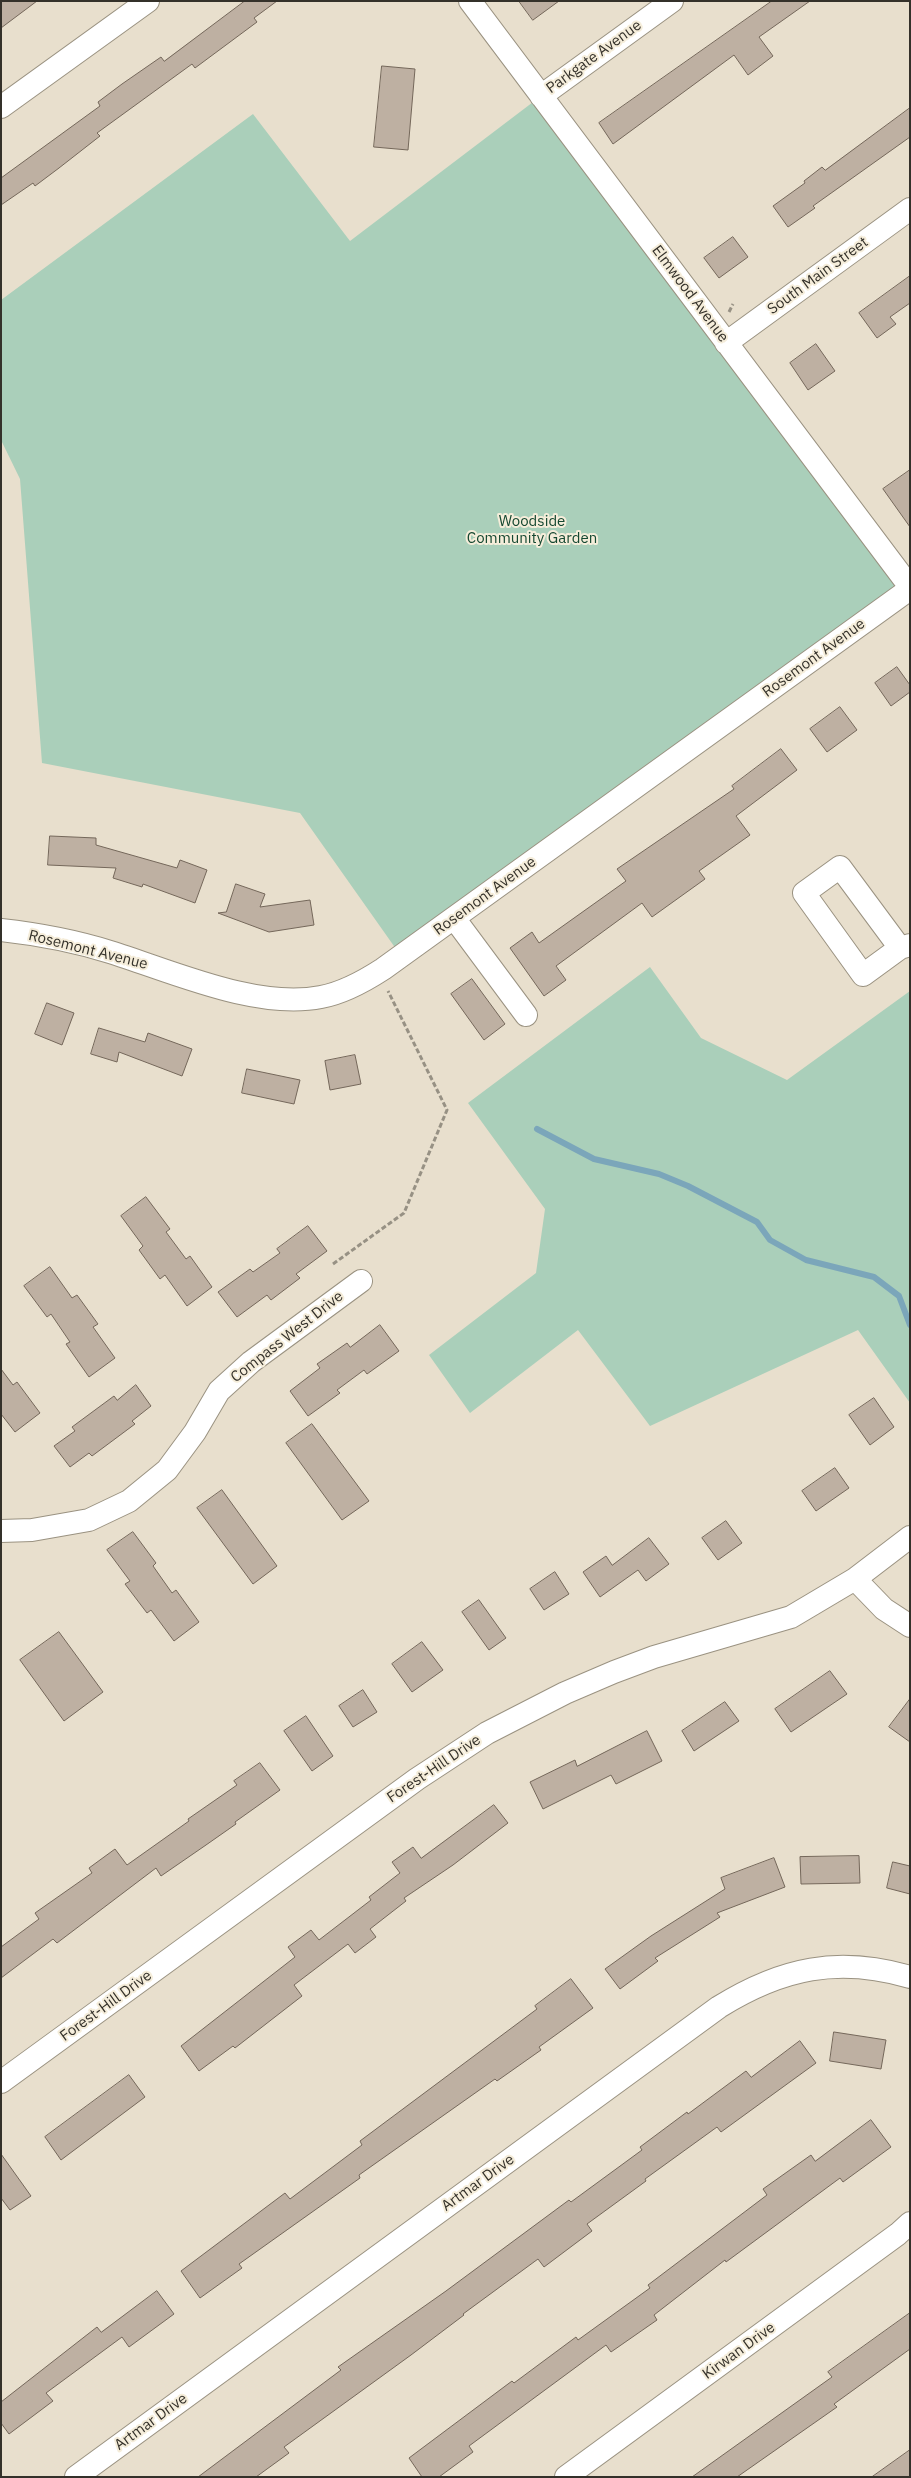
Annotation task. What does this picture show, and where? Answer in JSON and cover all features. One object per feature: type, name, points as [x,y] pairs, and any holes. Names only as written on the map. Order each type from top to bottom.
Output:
[{"type":"street","points":[[1,107],[148,1]]},
{"type":"street","name":"Elmwood Avenue","points":[[470,1],[910,588]]},
{"type":"street","name":"Parkgate Avenue","points":[[541,96],[672,1]]},
{"type":"street","name":"South Main Street","points":[[726,342],[910,209]]},
{"type":"street","name":"Rosemont Avenue","points":[[1,930],[108,951],[232,992],[301,999],[320,998],[350,988],[379,972],[910,588]]},
{"type":"street","points":[[840,867],[905,947],[863,975],[804,893],[840,867]]},
{"type":"street","points":[[454,918],[526,1015]]},
{"type":"street","name":"Compass West Drive","points":[[1,1531],[32,1530],[88,1520],[130,1501],[168,1470],[195,1432],[219,1391],[251,1362],[361,1281]]},
{"type":"street","name":"Forest-Hill Drive","points":[[1,2082],[417,1779],[488,1733],[565,1693],[614,1672],[654,1657],[791,1617],[855,1579],[910,1537]]},
{"type":"street","points":[[855,1579],[884,1609],[910,1626]]},
{"type":"street","name":"Artmar Drive","points":[[76,2477],[711,2013],[747,1990],[781,1975],[816,1967],[854,1966],[885,1970],[910,1977]]},
{"type":"street","name":"Kirwan Drive","points":[[566,2477],[898,2234],[910,2223]]},
{"type":"path","points":[[333,1264],[404,1213],[447,1110],[379,972]]},
{"type":"green space","name":"Woodside Community Garden","points":[[541,96],[910,587],[401,956],[300,813],[42,763],[20,479],[1,440],[1,300],[253,114],[350,241]]},
{"type":"green space","points":[[650,967],[701,1038],[787,1080],[910,991],[910,1403],[858,1330],[650,1426],[578,1330],[470,1413],[429,1355],[536,1273],[545,1209],[468,1103]]},
{"type":"building","points":[[1,1],[37,1],[1,28]]},
{"type":"building","points":[[245,1],[277,1],[254,18],[257,22],[195,68],[192,64],[97,133],[100,136],[35,186],[33,183],[1,205],[1,178],[100,106],[98,102],[122,84],[161,57],[164,61]]},
{"type":"building","points":[[519,1],[559,1],[533,20]]},
{"type":"building","points":[[772,1],[810,1],[759,37],[773,56],[748,75],[734,55],[613,144],[599,123]]},
{"type":"building","points":[[382,66],[415,69],[408,150],[374,147]]},
{"type":"building","points":[[910,108],[910,137],[813,206],[815,208],[788,227],[773,206],[805,183],[804,181],[822,167],[825,170]]},
{"type":"building","points":[[733,237],[748,257],[719,278],[704,258]]},
{"type":"building","points":[[910,276],[910,303],[890,317],[896,324],[877,338],[859,313]]},
{"type":"building","points":[[816,344],[835,371],[808,390],[790,363]]},
{"type":"building","points":[[910,470],[910,527],[883,489]]},
{"type":"building","points":[[897,667],[910,685],[910,692],[891,706],[875,683]]},
{"type":"building","points":[[840,707],[857,730],[827,752],[810,729]]},
{"type":"building","points":[[781,749],[797,770],[736,816],[750,835],[699,871],[705,879],[652,917],[642,903],[556,966],[566,980],[544,996],[510,948],[532,932],[539,943],[626,881],[617,869],[734,789],[732,786]]},
{"type":"building","points":[[50,836],[96,838],[96,845],[177,868],[180,860],[207,870],[195,903],[143,884],[142,887],[113,878],[116,868],[48,865]]},
{"type":"building","points":[[236,884],[265,894],[260,907],[310,900],[314,925],[269,932],[218,913],[226,912]]},
{"type":"building","points":[[472,979],[505,1024],[484,1040],[451,994]]},
{"type":"building","points":[[47,1003],[74,1013],[62,1045],[35,1034]]},
{"type":"building","points":[[99,1028],[145,1042],[148,1033],[192,1049],[182,1076],[119,1052],[117,1062],[91,1054]]},
{"type":"building","points":[[355,1055],[361,1084],[330,1090],[325,1061]]},
{"type":"building","points":[[247,1069],[300,1080],[294,1104],[242,1093]]},
{"type":"building","points":[[146,1197],[170,1229],[166,1232],[186,1259],[190,1256],[212,1287],[187,1306],[165,1275],[160,1279],[139,1250],[143,1246],[121,1216]]},
{"type":"building","points":[[308,1226],[327,1251],[296,1274],[300,1278],[271,1300],[267,1295],[237,1317],[218,1292],[250,1269],[253,1272],[280,1253],[277,1249]]},
{"type":"building","points":[[50,1267],[72,1298],[77,1295],[98,1324],[93,1327],[115,1358],[89,1377],[66,1344],[70,1342],[51,1314],[47,1317],[24,1286]]},
{"type":"building","points":[[380,1325],[399,1351],[367,1374],[364,1370],[337,1390],[340,1393],[308,1416],[290,1391],[320,1368],[317,1364],[347,1343],[350,1347]]},
{"type":"building","points":[[1,1369],[13,1385],[17,1382],[40,1413],[15,1432],[1,1414]]},
{"type":"building","points":[[136,1385],[151,1406],[132,1421],[135,1424],[92,1456],[89,1453],[70,1467],[54,1446],[75,1431],[72,1427],[114,1396],[117,1400]]},
{"type":"building","points":[[874,1398],[894,1427],[870,1445],[849,1415]]},
{"type":"building","points":[[312,1424],[369,1501],[342,1520],[286,1443]]},
{"type":"building","points":[[835,1468],[849,1488],[816,1511],[802,1491]]},
{"type":"building","points":[[222,1490],[277,1566],[253,1584],[197,1508]]},
{"type":"building","points":[[726,1521],[742,1543],[718,1560],[702,1538]]},
{"type":"building","points":[[133,1532],[156,1563],[153,1566],[172,1593],[176,1590],[199,1622],[174,1641],[151,1610],[147,1613],[125,1584],[130,1581],[107,1550]]},
{"type":"building","points":[[649,1538],[669,1564],[646,1581],[638,1570],[600,1597],[583,1572],[606,1556],[612,1565]]},
{"type":"building","points":[[555,1572],[569,1594],[544,1610],[530,1589]]},
{"type":"building","points":[[479,1600],[506,1638],[489,1650],[462,1612]]},
{"type":"building","points":[[59,1632],[103,1692],[64,1721],[20,1660]]},
{"type":"building","points":[[422,1642],[443,1670],[412,1692],[392,1664]]},
{"type":"building","points":[[830,1671],[847,1694],[791,1732],[775,1709]]},
{"type":"building","points":[[363,1690],[377,1712],[353,1727],[339,1706]]},
{"type":"building","points":[[910,1699],[910,1742],[889,1727]]},
{"type":"building","points":[[725,1702],[739,1721],[694,1751],[682,1731]]},
{"type":"building","points":[[306,1716],[333,1756],[312,1771],[284,1731]]},
{"type":"building","points":[[647,1731],[662,1761],[616,1784],[611,1775],[543,1809],[530,1782],[575,1760],[577,1766]]},
{"type":"building","points":[[260,1763],[280,1790],[235,1822],[236,1824],[161,1876],[156,1868],[57,1943],[53,1939],[1,1978],[1,1947],[39,1919],[35,1913],[92,1873],[89,1868],[115,1849],[127,1865],[237,1785],[234,1781]]},
{"type":"building","points":[[494,1805],[508,1823],[453,1865],[404,1898],[406,1901],[370,1929],[376,1937],[355,1953],[348,1944],[294,1985],[302,1996],[235,2048],[233,2046],[199,2071],[181,2046],[295,1957],[288,1947],[311,1930],[319,1940],[371,1900],[369,1897],[400,1873],[392,1862],[413,1847],[421,1858]]},
{"type":"building","points":[[859,1856],[860,1883],[801,1884],[800,1857]]},
{"type":"building","points":[[774,1858],[785,1887],[717,1913],[720,1917],[655,1958],[658,1961],[620,1989],[605,1969],[651,1936],[725,1889],[721,1878]]},
{"type":"building","points":[[893,1862],[910,1866],[910,1894],[887,1888]]},
{"type":"building","points":[[571,1979],[593,2008],[539,2047],[541,2050],[497,2081],[495,2079],[359,2175],[360,2178],[239,2264],[242,2268],[200,2298],[181,2271],[285,2193],[290,2199],[362,2145],[360,2141],[537,2009],[535,2006]]},
{"type":"building","points":[[834,2032],[886,2040],[881,2069],[830,2061]]},
{"type":"building","points":[[800,2041],[816,2063],[721,2132],[717,2127],[645,2179],[646,2181],[587,2224],[592,2231],[544,2267],[538,2259],[411,2355],[284,2447],[289,2453],[256,2477],[198,2477],[341,2370],[338,2367],[446,2291],[569,2200],[571,2202],[642,2150],[640,2147],[687,2112],[688,2114],[746,2071],[751,2077]]},
{"type":"building","points":[[129,2075],[145,2097],[61,2160],[45,2137]]},
{"type":"building","points":[[871,2120],[891,2147],[843,2182],[840,2178],[726,2262],[725,2260],[654,2315],[657,2320],[611,2352],[606,2345],[469,2446],[473,2452],[439,2477],[422,2477],[409,2458],[512,2381],[514,2383],[576,2337],[578,2340],[650,2288],[648,2285],[767,2195],[763,2189],[811,2155],[815,2161]]},
{"type":"building","points":[[1,2154],[31,2196],[10,2210],[1,2198]]},
{"type":"building","points":[[157,2291],[174,2314],[129,2347],[122,2337],[46,2393],[53,2401],[9,2434],[1,2423],[1,2402],[97,2327],[101,2332]]},
{"type":"building","points":[[910,2313],[910,2349],[834,2404],[837,2407],[737,2477],[692,2477],[832,2377],[828,2372]]},
{"type":"building","points":[[910,2450],[910,2477],[872,2477]]},
{"type":"waterway","points":[[537,1129],[594,1159],[659,1174],[688,1186],[757,1222],[770,1240],[806,1260],[874,1277],[899,1296],[910,1325]]}]
